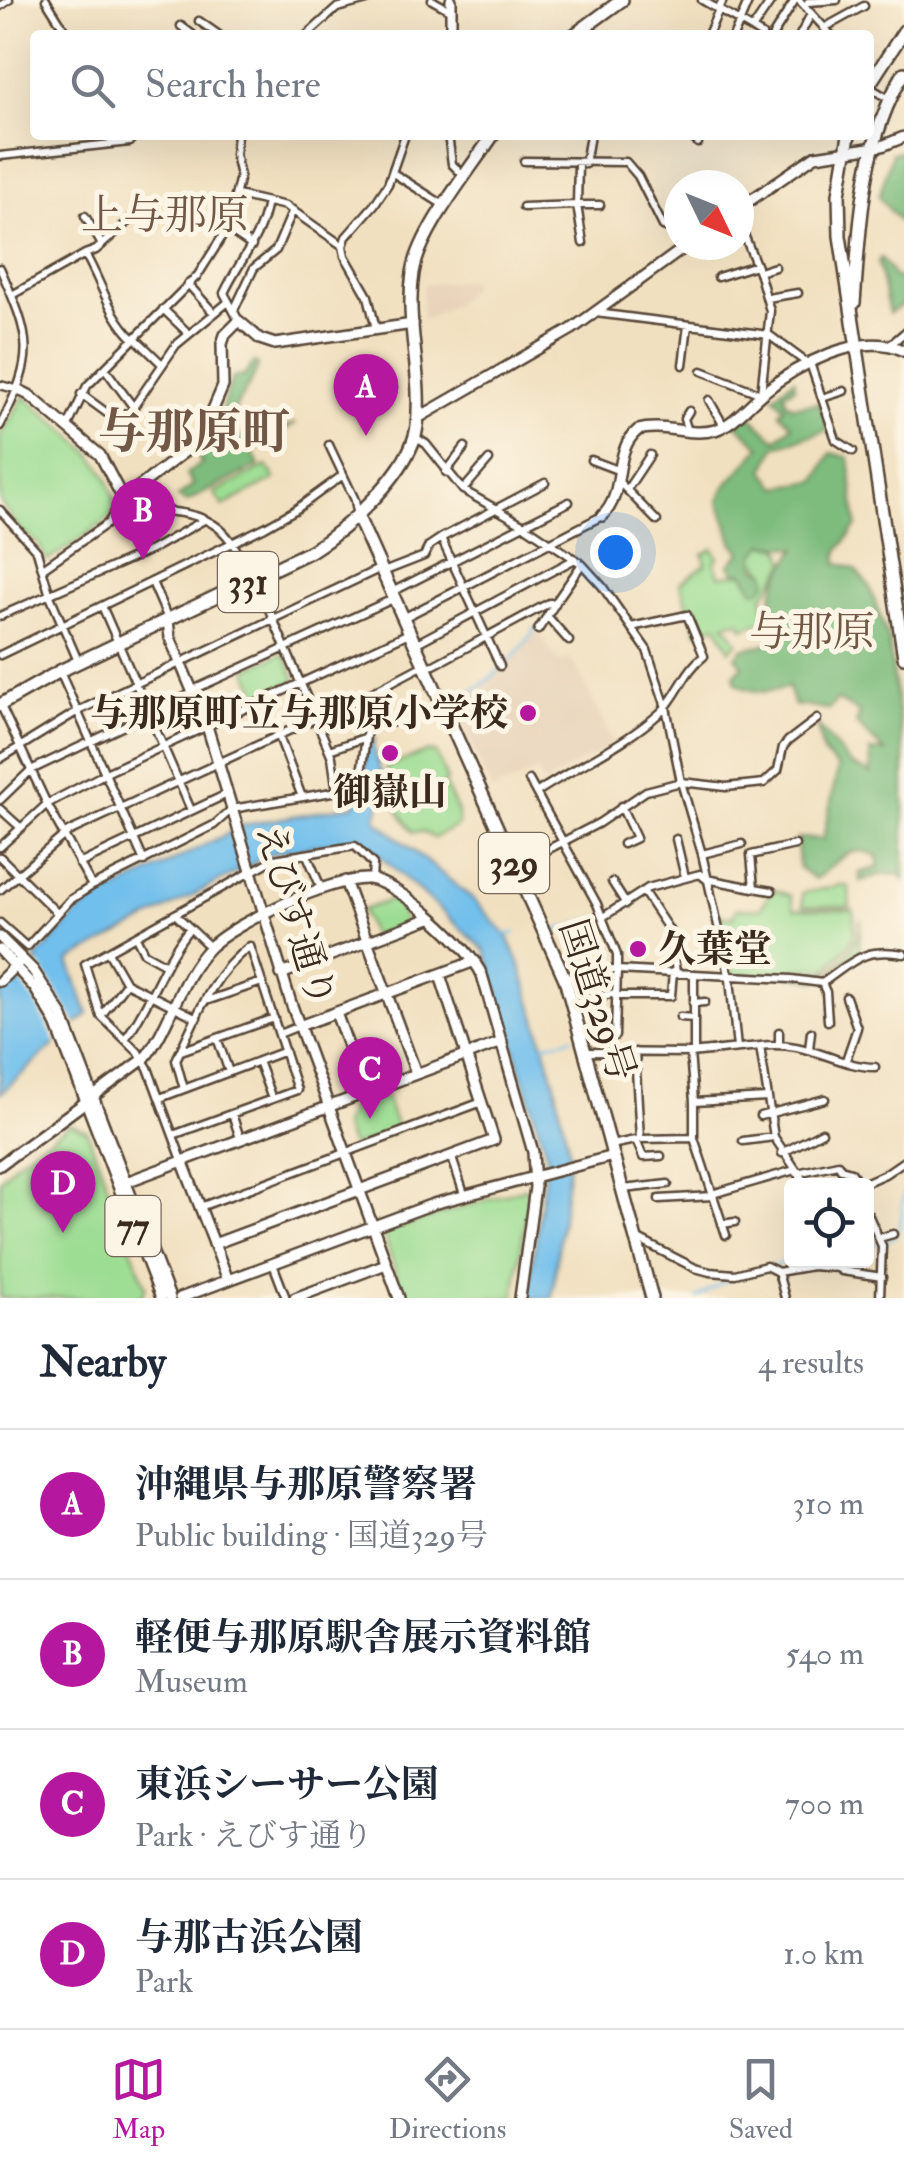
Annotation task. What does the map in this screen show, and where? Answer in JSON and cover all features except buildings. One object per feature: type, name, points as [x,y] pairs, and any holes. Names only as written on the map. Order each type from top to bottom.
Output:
[{"type":"highway","points":[[581,30],[622,0]]},
{"type":"highway","points":[[874,78],[904,31]]},
{"type":"highway","points":[[852,317],[872,148],[889,99],[904,73]]},
{"type":"highway","points":[[358,515],[405,457],[415,436],[418,418],[412,286],[416,258],[490,140]]},
{"type":"highway","points":[[847,140],[838,211],[904,657]]},
{"type":"highway","name":"国道329号","points":[[358,515],[565,978],[652,1298]]},
{"type":"highway","name":"331","points":[[0,705],[60,671],[319,546],[358,515]]},
{"type":"street","points":[[0,6],[9,0]]},
{"type":"street","points":[[46,0],[65,30]]},
{"type":"street","points":[[313,30],[337,8],[367,0]]},
{"type":"street","points":[[432,0],[451,5]]},
{"type":"street","points":[[702,0],[755,30]]},
{"type":"street","points":[[710,30],[723,0]]},
{"type":"street","points":[[736,30],[749,0]]},
{"type":"street","points":[[752,28],[772,0]]},
{"type":"street","points":[[777,30],[797,0],[808,6],[824,28],[864,6]]},
{"type":"street","points":[[808,6],[837,0]]},
{"type":"street","points":[[199,21],[212,30]]},
{"type":"street","points":[[181,26],[186,30]]},
{"type":"street","points":[[874,89],[889,99]]},
{"type":"street","points":[[754,197],[804,162],[824,153],[872,148],[904,137]]},
{"type":"street","points":[[0,156],[129,140]]},
{"type":"street","points":[[67,428],[81,394],[204,269],[228,229],[240,176],[237,140]]},
{"type":"street","points":[[376,329],[368,296],[343,246],[393,173],[403,140]]},
{"type":"street","points":[[449,140],[452,164],[465,176]]},
{"type":"street","points":[[583,243],[577,205],[589,140]]},
{"type":"street","points":[[695,140],[698,143]]},
{"type":"street","points":[[524,161],[619,162],[631,166],[664,226]]},
{"type":"street","points":[[393,173],[446,206]]},
{"type":"street","points":[[237,195],[292,210],[343,246]]},
{"type":"street","points":[[267,202],[262,228],[224,293],[236,316],[260,339],[275,344],[412,324]]},
{"type":"street","points":[[522,207],[600,205]]},
{"type":"street","points":[[43,568],[108,523],[124,500],[200,440],[223,386],[225,334],[254,268],[276,250],[292,210]]},
{"type":"street","points":[[12,295],[102,244],[139,212]]},
{"type":"street","points":[[84,216],[102,244]]},
{"type":"street","points":[[228,229],[252,246]]},
{"type":"street","points":[[85,254],[120,326],[162,364]]},
{"type":"street","points":[[418,418],[596,313],[668,260]]},
{"type":"street","points":[[754,260],[767,298],[769,335],[762,394]]},
{"type":"street","points":[[718,277],[775,267]]},
{"type":"street","points":[[0,268],[12,295],[26,348],[19,390],[0,426]]},
{"type":"street","points":[[188,284],[213,312]]},
{"type":"street","points":[[767,298],[798,293]]},
{"type":"street","points":[[81,394],[111,416],[124,415],[134,408],[162,364],[188,334],[227,303]]},
{"type":"street","points":[[164,309],[188,334]]},
{"type":"street","points":[[596,313],[769,335],[808,363],[836,440],[854,451]]},
{"type":"street","points":[[683,365],[688,325]]},
{"type":"street","points":[[890,345],[904,333]]},
{"type":"street","points":[[404,618],[602,516],[612,503],[625,446],[638,430],[712,430],[724,426],[808,363],[857,346],[890,345],[904,351]]},
{"type":"street","points":[[106,370],[134,408]]},
{"type":"street","points":[[702,372],[762,394]]},
{"type":"street","points":[[0,385],[19,390],[100,455],[124,500],[134,506],[168,509],[205,520],[233,543],[254,580],[316,718],[329,750],[338,792]]},
{"type":"street","points":[[822,398],[844,391]]},
{"type":"street","points":[[709,400],[724,426]]},
{"type":"street","points":[[688,432],[684,419],[689,410]]},
{"type":"street","points":[[415,436],[463,490],[578,562],[647,650],[666,707],[681,782],[702,854],[729,976],[737,1048]]},
{"type":"street","points":[[328,445],[358,515]]},
{"type":"street","points":[[446,472],[465,447]]},
{"type":"street","points":[[628,488],[650,455]]},
{"type":"street","points":[[463,490],[489,460]]},
{"type":"street","points":[[591,460],[619,476],[658,521]]},
{"type":"street","points":[[0,655],[296,510],[343,475]]},
{"type":"street","points":[[0,758],[78,711],[181,660],[382,570],[424,556],[429,546],[441,538],[545,484]]},
{"type":"street","points":[[0,800],[31,770],[193,690],[286,650],[568,502]]},
{"type":"street","points":[[0,510],[33,546],[79,662]]},
{"type":"street","points":[[0,616],[151,550],[205,520]]},
{"type":"street","points":[[441,538],[500,666]]},
{"type":"street","points":[[538,630],[578,562]]},
{"type":"street","points":[[0,846],[47,804],[106,774],[300,682],[476,613],[578,562]]},
{"type":"street","points":[[152,582],[168,620]]},
{"type":"street","points":[[0,890],[63,836],[555,603]]},
{"type":"street","points":[[102,606],[191,810]]},
{"type":"street","points":[[547,616],[569,641]]},
{"type":"street","points":[[536,793],[612,750],[666,707],[691,667],[704,656],[686,616],[631,627]]},
{"type":"street","name":"えびす通り","points":[[168,620],[170,638],[218,762],[281,974],[400,1298]]},
{"type":"street","points":[[60,671],[144,861]]},
{"type":"street","points":[[0,705],[63,836],[92,886]]},
{"type":"street","points":[[516,866],[599,823],[646,791],[681,782],[726,787],[764,783],[778,770],[788,741],[817,720]]},
{"type":"street","points":[[0,923],[26,947],[57,913],[92,886],[233,812],[338,792],[360,782],[364,738],[373,724],[405,721]]},
{"type":"street","points":[[278,734],[302,797]]},
{"type":"street","points":[[329,750],[364,738]]},
{"type":"street","points":[[782,750],[794,743]]},
{"type":"street","points":[[529,780],[603,917],[617,955],[615,1036]]},
{"type":"street","points":[[79,864],[227,794]]},
{"type":"street","points":[[621,806],[636,838],[623,844]]},
{"type":"street","points":[[0,808],[20,827]]},
{"type":"street","points":[[676,839],[684,877]]},
{"type":"street","points":[[702,854],[742,844]]},
{"type":"street","points":[[228,1280],[144,1059],[101,1016],[84,964],[250,868],[274,859],[355,846],[374,864],[372,879]]},
{"type":"street","points":[[754,888],[751,855],[795,846]]},
{"type":"street","points":[[307,855],[322,890]]},
{"type":"street","points":[[0,857],[57,913]]},
{"type":"street","points":[[603,917],[643,891],[700,874],[706,879],[772,891]]},
{"type":"street","points":[[0,1166],[144,1059],[160,1038],[198,961],[210,947],[238,926],[264,914],[345,881],[372,879],[393,888],[430,918],[475,961],[485,984],[540,1175],[520,1298]]},
{"type":"street","points":[[345,881],[416,1073]]},
{"type":"street","points":[[612,882],[626,904]]},
{"type":"street","points":[[573,1003],[615,994],[672,996],[671,933],[643,891]]},
{"type":"street","points":[[175,914],[210,947]]},
{"type":"street","points":[[281,974],[430,918]]},
{"type":"street","points":[[125,1040],[137,1024],[176,945],[190,929]]},
{"type":"street","points":[[136,936],[144,953],[166,965]]},
{"type":"street","name":"77","points":[[0,937],[49,992],[161,1298]]},
{"type":"street","points":[[173,1135],[297,1090],[250,946],[218,977],[180,1052],[176,1066],[184,1089]]},
{"type":"street","name":"77","points":[[0,950],[20,962]]},
{"type":"street","points":[[108,952],[126,983],[197,1018]]},
{"type":"street","points":[[565,978],[617,970],[822,983],[860,955],[904,954]]},
{"type":"street","points":[[279,1034],[475,961]]},
{"type":"street","points":[[0,982],[20,962]]},
{"type":"street","points":[[694,974],[694,1138],[726,1235]]},
{"type":"street","points":[[214,1244],[494,1140],[440,975]]},
{"type":"street","points":[[205,1002],[262,982]]},
{"type":"street","points":[[101,1016],[126,983]]},
{"type":"street","points":[[822,983],[828,1021]]},
{"type":"street","points":[[846,998],[857,1028],[846,1060]]},
{"type":"street","points":[[693,1002],[705,1002]]},
{"type":"street","points":[[336,1013],[365,1092]]},
{"type":"street","points":[[680,1017],[694,1018]]},
{"type":"street","points":[[180,1052],[274,1018]]},
{"type":"street","points":[[779,1032],[780,1045]]},
{"type":"street","points":[[809,1049],[811,1032]]},
{"type":"street","points":[[793,1036],[793,1046]]},
{"type":"street","points":[[217,1038],[228,1072]]},
{"type":"street","points":[[126,1182],[502,1042]]},
{"type":"street","points":[[587,1052],[692,1053],[780,1045],[875,1067]]},
{"type":"street","points":[[760,1046],[774,1137],[801,1178]]},
{"type":"street","points":[[160,1098],[285,1051]]},
{"type":"street","points":[[635,1052],[638,1139],[643,1157],[661,1156]]},
{"type":"street","points":[[258,1061],[272,1099]]},
{"type":"street","points":[[694,1102],[767,1098]]},
{"type":"street","name":"77","points":[[91,1099],[170,1298]]},
{"type":"street","points":[[760,1116],[825,1099]]},
{"type":"street","points":[[200,1207],[482,1102]]},
{"type":"street","points":[[232,1114],[240,1138]]},
{"type":"street","points":[[782,1152],[822,1132]]},
{"type":"street","points":[[743,1141],[774,1137]]},
{"type":"street","points":[[180,1298],[464,1194],[579,1164],[638,1139],[694,1138]]},
{"type":"street","points":[[452,1155],[464,1194]]},
{"type":"street","points":[[659,1199],[712,1195],[796,1171],[838,1164],[860,1184],[885,1174],[904,1160]]},
{"type":"street","points":[[623,1189],[668,1184]]},
{"type":"street","points":[[722,1224],[735,1222]]},
{"type":"street","points":[[874,1232],[882,1246],[880,1298]]},
{"type":"street","points":[[879,1238],[893,1234]]},
{"type":"street","points":[[636,1239],[696,1268],[736,1274],[766,1266],[778,1272],[801,1268]]},
{"type":"street","points":[[273,1264],[286,1298]]},
{"type":"street","points":[[295,1298],[326,1293],[386,1264]]},
{"type":"street","points":[[844,1268],[856,1278],[882,1277]]},
{"type":"street","points":[[778,1272],[784,1298]]},
{"type":"shaded area","points":[[470,279],[473,286],[456,303],[422,321],[423,285]]},
{"type":"shaded area","name":"与那原町立与那原小学校","points":[[537,631],[561,663],[569,659],[577,668],[615,747],[580,762],[545,784],[537,771],[492,792],[453,702],[476,691],[504,668]]},
{"type":"green space","points":[[900,151],[904,158],[903,226],[879,197],[892,153]]},
{"type":"green space","points":[[881,258],[895,278],[904,277],[904,304],[889,313],[878,262]]},
{"type":"green space","points":[[254,363],[258,365],[234,411],[232,428],[252,441],[296,423],[252,451],[259,465],[186,502],[178,497],[193,485],[186,474],[202,463],[197,456],[230,445],[218,421],[231,381],[244,376]]},
{"type":"green space","points":[[794,379],[795,387],[784,393],[787,403],[819,403],[829,430],[776,446],[764,470],[777,487],[816,481],[831,453],[849,457],[857,526],[838,551],[837,563],[855,569],[869,586],[888,638],[904,757],[904,880],[900,874],[860,881],[860,873],[879,867],[878,856],[867,852],[844,856],[815,879],[799,868],[797,838],[823,839],[838,768],[823,753],[817,725],[851,765],[871,774],[870,751],[885,752],[856,724],[860,713],[837,700],[829,709],[794,705],[788,687],[754,691],[736,683],[734,675],[743,665],[736,657],[742,649],[771,643],[775,587],[797,548],[764,544],[755,554],[756,568],[765,572],[767,582],[759,591],[754,590],[744,573],[735,572],[730,565],[741,551],[734,544],[719,501],[724,488],[761,447],[736,424],[749,415],[776,440],[792,425],[780,413],[784,407],[774,396]]},
{"type":"green space","points":[[24,396],[95,459],[112,491],[115,510],[106,521],[48,561],[38,543],[20,529],[0,502],[0,436]]},
{"type":"green space","points":[[267,466],[275,479],[223,506],[214,493]]},
{"type":"green space","points":[[764,544],[781,548],[786,563],[763,597],[767,619],[743,628],[740,621],[725,624],[738,642],[730,650],[717,625],[697,632],[680,583],[706,564],[703,554],[713,549],[718,557],[715,562],[719,576],[744,573],[754,590],[765,572],[743,547]]},
{"type":"green space","points":[[281,654],[296,680],[260,697],[247,669]]},
{"type":"green space","points":[[426,752],[436,753],[458,812],[458,825],[434,838],[413,832],[392,801],[386,767]]},
{"type":"green space","points":[[849,887],[850,907],[803,906],[802,893]]},
{"type":"green space","points":[[772,889],[791,896],[794,909],[853,910],[855,929],[851,943],[827,968],[791,969],[791,976],[732,974],[719,915],[733,917],[736,909],[761,908]]},
{"type":"green space","points":[[396,898],[405,924],[372,936],[362,910]]},
{"type":"green space","points":[[861,919],[859,953],[817,981],[791,976],[821,973],[840,964],[855,943]]},
{"type":"green space","points":[[384,1093],[398,1130],[355,1146],[350,1144],[343,1125],[352,1106]]},
{"type":"green space","points":[[70,1124],[87,1131],[146,1287],[141,1298],[0,1298],[0,1180],[16,1162]]},
{"type":"green space","points":[[524,1188],[529,1191],[514,1298],[404,1298],[383,1233]]},
{"type":"water","points":[[375,739],[373,747],[381,773],[377,821],[474,900],[508,937],[521,967],[554,1080],[570,1155],[552,1298],[528,1298],[547,1156],[485,950],[360,838],[273,853],[69,961],[88,1014],[0,1094],[0,993],[10,984],[19,983],[39,964],[35,959],[77,914],[95,901],[244,825],[354,805],[365,790],[366,740]]},
{"type":"pier","points":[[39,963],[77,1025],[56,1044],[21,983]]},
{"type":"waterway","points":[[453,701],[499,670],[536,628]]},
{"type":"waterway","points":[[405,723],[435,709]]},
{"type":"waterway","points":[[369,740],[372,730],[387,726]]},
{"type":"waterway","points":[[554,931],[599,918]]},
{"type":"waterway","points":[[506,935],[515,933]]},
{"type":"waterway","points":[[544,1045],[572,1038]]},
{"type":"waterway","points":[[874,1244],[898,1231],[904,1195]]},
{"type":"waterway","points":[[774,1266],[784,1262]]},
{"type":"waterway","points":[[697,1298],[731,1278],[767,1269]]},
{"type":"place","name":"沖縄県与那原警察署","points":[[366,436]]},
{"type":"place","name":"軽便与那原駅舎展示資料館","points":[[143,560]]},
{"type":"place","name":"与那原町立与那原小学校","points":[[528,713]]},
{"type":"place","name":"御嶽山","points":[[390,753]]},
{"type":"place","name":"久葉堂","points":[[638,949]]},
{"type":"place","name":"東浜シーサー公園","points":[[370,1119]]},
{"type":"place","name":"与那古浜公園","points":[[63,1233]]},
{"type":"district","name":"上与那原","points":[[165,214]]},
{"type":"district","name":"与那原町","points":[[194,431]]},
{"type":"district","name":"与那原","points":[[812,631]]}]
